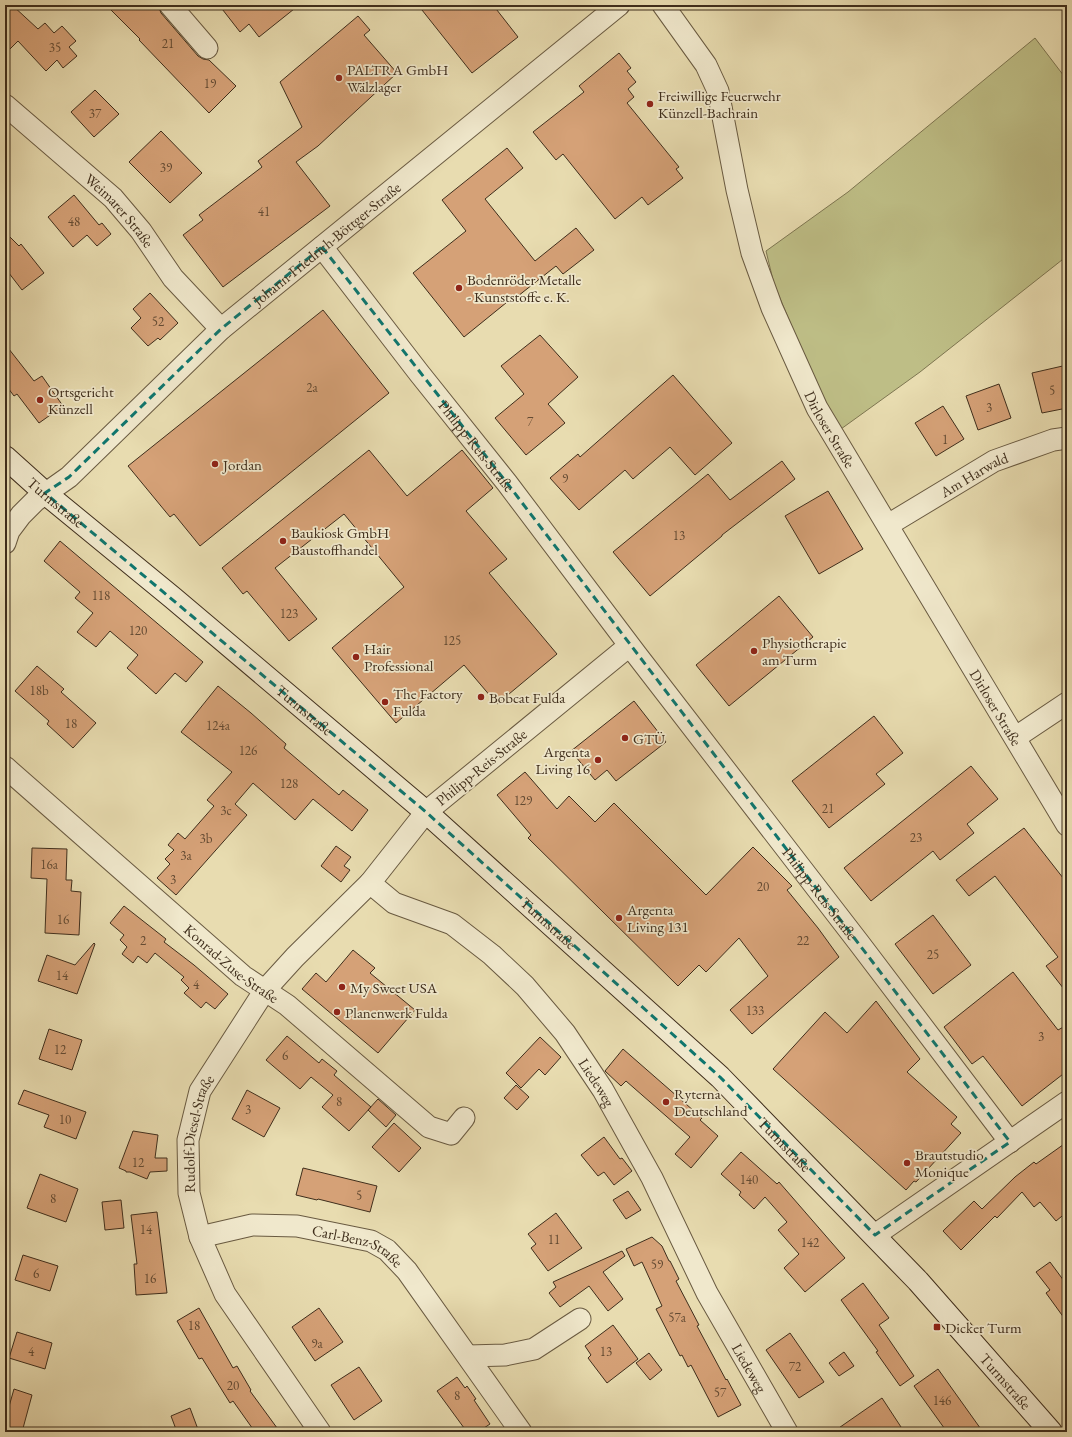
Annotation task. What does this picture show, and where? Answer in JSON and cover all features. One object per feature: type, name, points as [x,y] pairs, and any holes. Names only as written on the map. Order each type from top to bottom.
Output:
[{"type":"main road","name":"Turmstraße","points":[[5,457],[45,494],[174,598],[426,812],[720,1077],[924,1287],[1051,1432]]},
{"type":"street","points":[[170,5],[207,48]]},
{"type":"street","name":"Johann-Friedrich-Böttger-Straße","points":[[5,543],[9,531],[21,515],[35,501],[69,477],[221,329],[619,5]]},
{"type":"street","name":"Dirloser Straße","points":[[663,5],[706,65],[718,91],[744,222],[752,253],[772,308],[817,408],[1016,737],[1067,825]]},
{"type":"street","name":"Weimarer Straße","points":[[5,105],[113,198],[141,231],[173,278],[221,329]]},
{"type":"street","name":"Philipp-Reis-Straße","points":[[322,247],[419,373],[507,483],[629,646],[850,931],[1010,1142]]},
{"type":"street","name":"Am Harwald","points":[[888,525],[994,460],[1053,440],[1067,438]]},
{"type":"street","name":"Philipp-Reis-Straße","points":[[426,812],[629,646]]},
{"type":"street","points":[[1016,737],[1067,703]]},
{"type":"street","name":"Konrad-Zuse-Straße","points":[[5,767],[243,976],[287,1005],[429,1127],[451,1134],[464,1118]]},
{"type":"street","points":[[370,883],[426,812]]},
{"type":"street","name":"Rudolf-Diesel-Straße","points":[[320,1432],[225,1294],[200,1237],[189,1193],[188,1140],[200,1091],[265,990],[295,957],[370,883]]},
{"type":"street","name":"Liedeweg","points":[[370,883],[394,903],[452,924],[492,955],[525,986],[564,1033],[603,1090],[648,1171],[707,1293],[787,1432]]},
{"type":"street","points":[[875,1235],[1067,1102]]},
{"type":"street","name":"Carl-Benz-Straße","points":[[200,1237],[252,1225],[297,1226],[371,1241],[387,1250],[407,1271],[521,1432]]},
{"type":"street","points":[[468,1356],[505,1355],[534,1349],[580,1319]]},
{"type":"highlighted area","points":[[322,247],[507,483],[1010,1142],[875,1235],[720,1077],[426,812],[45,493],[69,477],[221,329]]},
{"type":"green space","points":[[1035,38],[1067,80],[1067,256],[920,372],[841,429],[820,394],[774,284],[766,251],[848,192]]},
{"type":"building","points":[[5,5],[12,5],[38,29],[45,23],[54,33],[62,26],[76,41],[69,47],[77,56],[63,68],[57,60],[46,71],[18,41],[5,54]]},
{"type":"building","points":[[106,5],[158,5],[161,13],[198,56],[209,60],[236,86],[209,113]]},
{"type":"building","points":[[219,5],[299,5],[259,37],[249,24],[240,32]]},
{"type":"building","points":[[418,5],[493,5],[518,37],[472,73]]},
{"type":"building","points":[[358,16],[370,30],[364,35],[397,73],[318,146],[296,162],[330,206],[223,287],[183,235],[203,220],[199,215],[262,167],[258,161],[302,127],[280,82]]},
{"type":"building","points":[[619,53],[631,68],[627,71],[636,82],[628,89],[634,97],[627,103],[679,167],[676,169],[683,178],[648,205],[642,197],[615,219],[563,154],[556,160],[533,132],[584,92],[579,86]]},
{"type":"building","points":[[95,90],[119,114],[94,137],[71,112]]},
{"type":"building","points":[[161,131],[202,173],[170,203],[129,162]]},
{"type":"building","points":[[507,148],[523,168],[485,199],[535,261],[576,228],[594,250],[563,274],[556,266],[518,296],[517,294],[464,337],[413,273],[466,231],[442,200]]},
{"type":"building","points":[[74,195],[99,225],[102,223],[111,234],[97,246],[87,235],[73,247],[48,217]]},
{"type":"building","points":[[5,232],[19,246],[21,244],[44,273],[22,290],[5,268]]},
{"type":"building","points":[[150,293],[178,323],[160,340],[158,338],[148,346],[131,328],[141,318],[133,309]]},
{"type":"building","points":[[323,310],[389,393],[200,546],[174,514],[170,517],[128,466]]},
{"type":"building","points":[[540,335],[578,377],[548,404],[565,423],[526,455],[495,418],[524,394],[501,366]]},
{"type":"building","points":[[5,344],[34,381],[42,376],[63,406],[39,423],[17,394],[14,396],[5,384]]},
{"type":"building","points":[[1067,365],[1067,408],[1042,413],[1032,373]]},
{"type":"building","points":[[673,375],[732,443],[695,475],[670,447],[633,479],[625,470],[579,510],[550,478],[578,454],[580,457]]},
{"type":"building","points":[[999,384],[1011,418],[978,430],[966,396]]},
{"type":"building","points":[[943,406],[964,439],[936,456],[915,423]]},
{"type":"building","points":[[369,450],[407,496],[462,450],[493,488],[466,511],[507,559],[489,573],[557,654],[497,704],[464,665],[396,723],[332,648],[404,587],[344,514],[275,568],[317,619],[289,641],[247,591],[243,594],[222,568]]},
{"type":"building","points":[[782,461],[795,479],[722,535],[650,596],[613,552],[708,474],[730,500]]},
{"type":"building","points":[[828,491],[863,549],[819,574],[785,516]]},
{"type":"building","points":[[60,541],[203,662],[186,682],[175,673],[156,694],[127,668],[138,655],[110,631],[96,647],[77,632],[93,613],[75,598],[80,592],[44,561]]},
{"type":"building","name":"Physiotherapie am Turm","points":[[779,596],[813,637],[729,706],[696,665]]},
{"type":"building","points":[[37,666],[64,689],[61,692],[96,723],[73,748],[47,724],[49,721],[15,691]]},
{"type":"building","points":[[218,686],[286,744],[284,748],[339,795],[343,790],[368,810],[352,831],[313,799],[295,820],[253,783],[235,804],[247,815],[176,895],[157,878],[170,864],[165,859],[174,850],[168,845],[178,833],[185,839],[214,806],[207,800],[232,772],[181,732]]},
{"type":"building","name":"GTÜ","points":[[634,701],[666,742],[616,781],[607,770],[595,780],[571,751]]},
{"type":"building","points":[[874,716],[903,753],[876,774],[885,784],[829,828],[792,781]]},
{"type":"building","points":[[971,766],[998,799],[967,824],[974,833],[940,860],[933,851],[871,901],[844,868]]},
{"type":"building","points":[[525,772],[557,809],[569,796],[595,822],[614,803],[706,895],[753,847],[792,886],[787,890],[839,957],[752,1034],[730,1010],[768,976],[739,938],[706,972],[699,965],[678,986],[528,838],[531,835],[497,795]]},
{"type":"building","points":[[1024,828],[1067,883],[1067,993],[1046,966],[1058,957],[995,876],[969,896],[956,880]]},
{"type":"building","points":[[336,846],[351,857],[344,866],[350,870],[341,882],[321,866]]},
{"type":"building","points":[[32,848],[67,849],[66,880],[72,880],[71,891],[81,892],[79,935],[45,933],[47,879],[31,878]]},
{"type":"building","points":[[124,906],[166,939],[164,942],[228,994],[215,1009],[206,1002],[201,1008],[184,993],[189,988],[181,980],[184,977],[155,953],[147,963],[138,956],[133,963],[122,954],[127,947],[120,940],[124,935],[110,923]]},
{"type":"building","points":[[933,915],[971,965],[933,994],[895,944]]},
{"type":"building","points":[[94,943],[95,944],[77,994],[38,981],[47,955],[75,965]]},
{"type":"building","points":[[353,950],[375,968],[370,973],[415,1010],[378,1053],[302,989],[316,973],[326,982]]},
{"type":"building","points":[[1013,972],[1058,1030],[1067,1025],[1067,1071],[1022,1106],[983,1056],[972,1064],[944,1027]]},
{"type":"building","points":[[876,1001],[920,1059],[907,1072],[957,1117],[951,1124],[961,1133],[916,1182],[914,1181],[906,1190],[773,1069],[825,1012],[847,1033]]},
{"type":"building","points":[[49,1029],[82,1040],[72,1070],[39,1059]]},
{"type":"building","points":[[287,1036],[319,1063],[322,1059],[337,1071],[334,1075],[371,1107],[349,1131],[322,1107],[333,1095],[311,1077],[300,1089],[266,1060]]},
{"type":"building","points":[[540,1037],[561,1057],[545,1075],[539,1069],[521,1088],[506,1073]]},
{"type":"building","name":"Ryterna Deutschland","points":[[623,1049],[702,1118],[700,1120],[718,1136],[691,1168],[675,1154],[690,1137],[626,1081],[621,1086],[605,1071]]},
{"type":"building","points":[[516,1085],[529,1097],[517,1110],[504,1098]]},
{"type":"building","points":[[24,1090],[86,1112],[76,1139],[44,1127],[49,1115],[18,1104]]},
{"type":"building","points":[[247,1090],[280,1108],[264,1137],[232,1119]]},
{"type":"building","points":[[378,1099],[396,1115],[386,1127],[368,1110]]},
{"type":"building","points":[[394,1123],[421,1148],[399,1172],[372,1147]]},
{"type":"building","points":[[133,1131],[158,1135],[155,1158],[167,1158],[167,1171],[150,1172],[147,1179],[119,1168]]},
{"type":"building","points":[[604,1137],[620,1159],[622,1158],[632,1171],[614,1185],[604,1172],[598,1176],[581,1155]]},
{"type":"building","points":[[1067,1142],[1067,1212],[1056,1221],[1040,1202],[1034,1207],[1022,1192],[997,1218],[995,1216],[961,1250],[943,1231],[974,1201],[982,1209],[1015,1177],[1034,1162],[1036,1164]]},
{"type":"building","points":[[741,1152],[777,1184],[779,1182],[845,1258],[805,1292],[784,1268],[799,1254],[778,1230],[787,1222],[765,1197],[754,1209],[739,1195],[741,1192],[721,1174]]},
{"type":"building","points":[[303,1168],[377,1186],[370,1212],[296,1195]]},
{"type":"building","points":[[40,1174],[78,1189],[66,1222],[27,1208]]},
{"type":"building","points":[[628,1191],[641,1210],[626,1219],[613,1200]]},
{"type":"building","points":[[121,1200],[124,1228],[105,1230],[102,1202]]},
{"type":"building","points":[[157,1212],[167,1293],[136,1295],[134,1264],[137,1264],[131,1215]]},
{"type":"building","points":[[556,1213],[582,1248],[548,1271],[531,1248],[536,1244],[528,1234]]},
{"type":"building","points":[[652,1237],[662,1246],[670,1261],[679,1279],[676,1281],[699,1325],[697,1326],[741,1405],[718,1417],[691,1365],[688,1367],[682,1355],[680,1356],[656,1309],[662,1306],[642,1262],[634,1266],[626,1249]]},
{"type":"building","points":[[622,1251],[625,1256],[603,1272],[623,1299],[608,1311],[589,1286],[560,1307],[549,1293],[556,1287],[553,1282]]},
{"type":"building","points":[[23,1255],[58,1266],[50,1291],[15,1280]]},
{"type":"building","points":[[1050,1262],[1067,1285],[1067,1322],[1046,1293],[1050,1290],[1036,1272]]},
{"type":"building","points":[[863,1283],[889,1318],[879,1325],[914,1376],[900,1386],[876,1352],[878,1351],[841,1300]]},
{"type":"building","points":[[199,1308],[233,1368],[237,1366],[251,1390],[250,1391],[280,1432],[255,1432],[233,1401],[230,1403],[202,1358],[199,1359],[177,1321]]},
{"type":"building","points":[[319,1308],[343,1342],[315,1361],[292,1327]]},
{"type":"building","points":[[613,1325],[638,1359],[607,1383],[588,1358],[591,1355],[585,1346]]},
{"type":"building","points":[[17,1332],[52,1343],[45,1369],[9,1358]]},
{"type":"building","points":[[790,1333],[824,1382],[799,1398],[766,1350]]},
{"type":"building","points":[[844,1352],[854,1366],[839,1376],[829,1363]]},
{"type":"building","points":[[649,1353],[662,1370],[650,1380],[636,1363]]},
{"type":"building","points":[[359,1367],[382,1401],[354,1420],[331,1385]]},
{"type":"building","points":[[938,1369],[983,1432],[947,1432],[914,1386]]},
{"type":"building","points":[[457,1377],[465,1388],[467,1386],[476,1399],[474,1400],[490,1424],[478,1432],[467,1432],[437,1391]]},
{"type":"building","points":[[14,1389],[32,1395],[22,1432],[5,1432],[5,1409],[8,1410]]},
{"type":"building","points":[[882,1398],[901,1427],[894,1432],[833,1432]]},
{"type":"building","points":[[190,1408],[199,1432],[177,1432],[171,1416]]},
{"type":"place","name":"PALTRA GmbH Wälzlager","points":[[339,78]]},
{"type":"place","name":"Freiwillige Feuerwehr Künzell-Bachrain","points":[[650,104]]},
{"type":"place","name":"Bodenröder Metalle - Kunststoffe e. K.","points":[[459,288]]},
{"type":"place","name":"Ortsgericht Künzell","points":[[40,400]]},
{"type":"place","name":"Jordan","points":[[215,464]]},
{"type":"place","name":"Baukiosk GmbH Baustoffhandel","points":[[283,541]]},
{"type":"place","name":"Physiotherapie am Turm","points":[[754,651]]},
{"type":"place","name":"Hair Professional","points":[[356,657]]},
{"type":"place","name":"Bobcat Fulda","points":[[481,697]]},
{"type":"place","name":"The Factory Fulda","points":[[385,702]]},
{"type":"place","name":"GTÜ","points":[[625,738]]},
{"type":"place","name":"Argenta Living 16","points":[[598,760]]},
{"type":"place","name":"Argenta Living 131","points":[[619,918]]},
{"type":"place","name":"My Sweet USA","points":[[342,987]]},
{"type":"place","name":"Planenwerk Fulda","points":[[337,1012]]},
{"type":"place","name":"Ryterna Deutschland","points":[[666,1102]]},
{"type":"place","name":"Brautstudio Monique","points":[[907,1163]]},
{"type":"place","name":"Dicker Turm","points":[[937,1327]]}]
